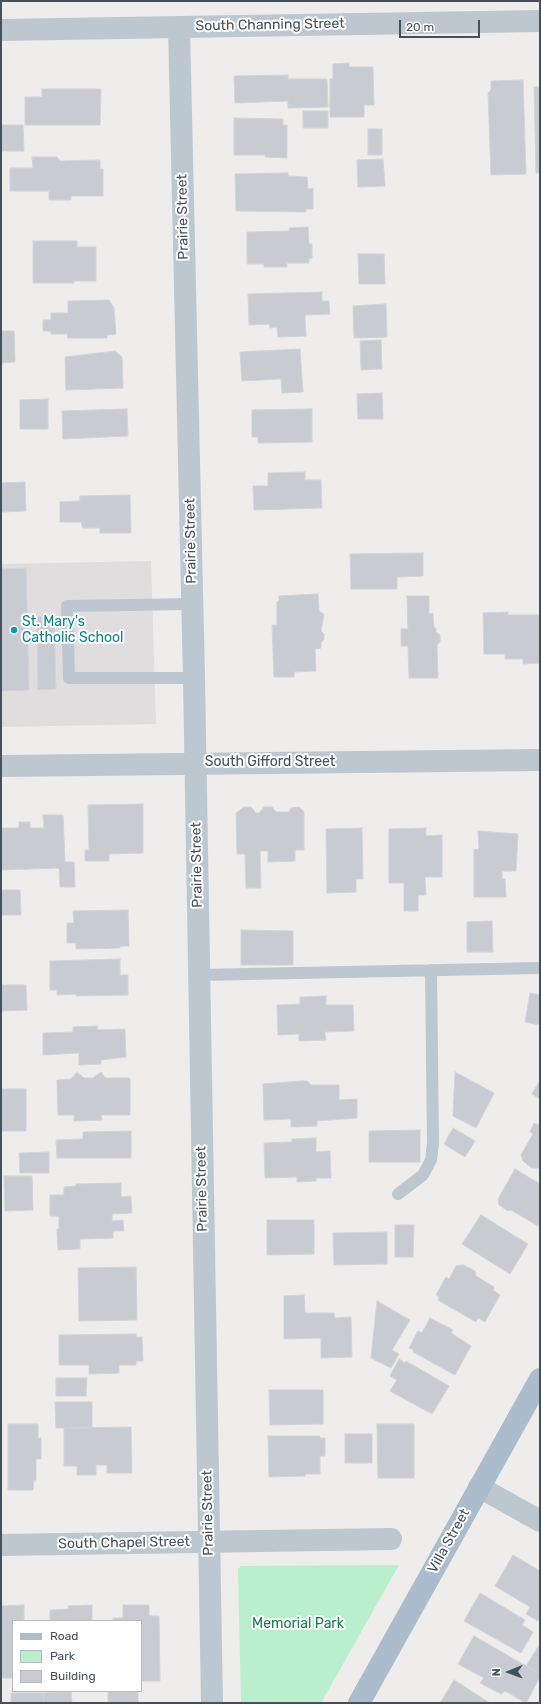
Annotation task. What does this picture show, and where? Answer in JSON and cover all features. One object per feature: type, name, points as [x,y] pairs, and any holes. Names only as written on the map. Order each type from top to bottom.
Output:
[{"type":"main road","name":"Villa Street","points":[[359,1703],[540,1379]]},
{"type":"street","name":"South Channing Street","points":[[1,30],[540,21]]},
{"type":"street","name":"Prairie Street","points":[[179,27],[194,678],[212,1703]]},
{"type":"street","name":"South Gifford Street","points":[[1,766],[195,762],[540,760]]},
{"type":"street","points":[[479,1487],[540,1521]]},
{"type":"street","name":"South Chapel Street","points":[[1,1544],[391,1539]]},
{"type":"lane","points":[[192,604],[67,606],[69,678],[194,678]]},
{"type":"lane","points":[[199,975],[540,968]]},
{"type":"lane","points":[[398,1194],[423,1176],[431,1160],[433,1143],[431,970]]},
{"type":"shaded area","points":[[151,561],[156,724],[1,727],[1,564]]},
{"type":"green space","name":"Memorial Park","points":[[399,1565],[321,1703],[241,1703],[238,1569],[241,1566]]},
{"type":"building","points":[[349,63],[349,67],[373,67],[374,105],[364,105],[364,117],[330,117],[330,79],[333,79],[333,64]]},
{"type":"building","points":[[288,75],[288,79],[327,79],[328,107],[288,108],[288,101],[235,103],[234,76]]},
{"type":"building","points":[[523,80],[526,174],[491,175],[488,93],[491,90],[491,81]]},
{"type":"building","points":[[534,87],[540,87],[540,173],[536,173]]},
{"type":"building","points":[[42,89],[101,89],[100,125],[25,125],[25,97],[42,97]]},
{"type":"building","points":[[303,111],[328,111],[328,128],[303,128]]},
{"type":"building","points":[[234,118],[283,119],[283,125],[287,125],[287,158],[265,157],[265,155],[234,155]]},
{"type":"building","points":[[1,125],[23,125],[24,151],[1,151]]},
{"type":"building","points":[[368,129],[382,129],[382,155],[368,155]]},
{"type":"building","points":[[32,157],[57,157],[60,161],[100,160],[100,169],[103,169],[103,196],[71,196],[71,200],[49,200],[49,191],[10,191],[10,168],[33,168]]},
{"type":"building","points":[[383,159],[385,186],[358,187],[357,160]]},
{"type":"building","points":[[288,173],[288,176],[307,177],[308,189],[313,188],[313,209],[306,209],[306,212],[236,211],[235,174]]},
{"type":"building","points":[[308,227],[309,244],[312,244],[312,258],[309,258],[309,263],[287,263],[287,267],[264,267],[264,264],[247,264],[247,232],[289,231],[289,228]]},
{"type":"building","points":[[33,241],[77,241],[77,247],[96,247],[96,281],[74,281],[74,283],[33,283]]},
{"type":"building","points":[[358,254],[384,254],[385,284],[359,284]]},
{"type":"building","points":[[322,292],[322,301],[329,301],[330,314],[305,315],[306,336],[278,337],[277,327],[270,328],[269,324],[249,325],[248,294]]},
{"type":"building","points":[[109,300],[114,308],[116,334],[107,335],[107,338],[68,338],[67,334],[51,334],[51,331],[43,331],[43,320],[51,320],[51,313],[68,313],[68,301]]},
{"type":"building","points":[[386,304],[387,337],[354,338],[353,306]]},
{"type":"building","points":[[1,331],[14,331],[15,362],[1,363]]},
{"type":"building","points":[[381,340],[382,369],[361,370],[360,341]]},
{"type":"building","points":[[300,349],[303,392],[282,393],[281,379],[242,381],[240,352]]},
{"type":"building","points":[[115,351],[122,357],[123,388],[66,390],[65,357]]},
{"type":"building","points":[[382,393],[383,419],[358,419],[357,394]]},
{"type":"building","points":[[48,399],[48,429],[20,429],[20,400]]},
{"type":"building","points":[[127,409],[128,436],[63,439],[62,411]]},
{"type":"building","points":[[312,409],[312,442],[258,443],[258,437],[252,437],[252,410]]},
{"type":"building","points":[[305,472],[305,480],[321,480],[322,508],[254,510],[253,486],[268,486],[268,473]]},
{"type":"building","points":[[25,482],[26,511],[1,512],[1,483]]},
{"type":"building","points":[[130,495],[131,533],[100,533],[100,528],[83,528],[81,522],[60,522],[60,502],[80,501],[80,496]]},
{"type":"building","points":[[423,553],[423,576],[397,577],[397,589],[351,589],[350,554]]},
{"type":"building","name":"St. Mary's Catholic School","points":[[26,568],[29,690],[1,691],[1,569]]},
{"type":"building","points":[[318,594],[319,611],[324,614],[321,631],[324,634],[324,639],[321,643],[321,648],[315,649],[316,671],[294,672],[294,677],[274,677],[272,625],[277,625],[277,602],[279,601],[279,596]]},
{"type":"building","points":[[407,596],[429,596],[429,614],[433,613],[434,628],[436,628],[436,632],[440,635],[440,642],[437,645],[438,678],[409,678],[408,646],[401,646],[401,629],[408,629]]},
{"type":"building","points":[[508,612],[508,615],[540,615],[540,663],[523,664],[523,659],[505,659],[505,654],[484,654],[483,613]]},
{"type":"building","name":"St. Mary's Catholic School","points":[[54,616],[56,689],[38,690],[37,617]]},
{"type":"building","points":[[143,804],[143,853],[109,854],[109,861],[85,861],[85,850],[89,850],[88,805]]},
{"type":"building","points":[[244,807],[251,807],[256,813],[259,813],[264,807],[272,807],[276,812],[289,812],[291,808],[299,807],[304,812],[304,850],[295,850],[295,861],[268,862],[268,851],[260,851],[261,888],[246,888],[245,854],[237,854],[236,813]]},
{"type":"building","points":[[43,815],[63,815],[65,862],[74,862],[75,887],[60,887],[59,868],[1,870],[1,828],[19,828],[19,822],[30,822],[30,828],[44,828]]},
{"type":"building","points":[[362,828],[363,879],[356,879],[356,892],[327,893],[326,829]]},
{"type":"building","points":[[426,828],[426,836],[442,835],[442,877],[425,877],[426,895],[418,895],[418,911],[404,911],[404,883],[389,883],[389,829]]},
{"type":"building","points":[[478,831],[518,834],[516,871],[502,871],[502,879],[505,879],[506,897],[474,897],[474,850],[479,849]]},
{"type":"building","points":[[1,890],[20,890],[21,915],[1,915]]},
{"type":"building","points":[[128,910],[129,946],[120,946],[120,948],[76,949],[76,943],[67,943],[67,923],[74,923],[73,911]]},
{"type":"building","points":[[492,921],[493,952],[467,952],[467,922]]},
{"type":"building","points":[[241,930],[293,931],[293,965],[241,965]]},
{"type":"building","points":[[120,959],[120,975],[128,975],[128,995],[57,995],[57,990],[50,990],[50,961]]},
{"type":"building","points":[[1,985],[26,985],[27,1010],[1,1011]]},
{"type":"building","points":[[530,993],[540,995],[540,1025],[525,1022]]},
{"type":"building","points":[[326,996],[326,1005],[353,1005],[354,1031],[325,1032],[326,1040],[299,1041],[299,1034],[278,1035],[277,1005],[300,1004],[300,997]]},
{"type":"building","points":[[97,1026],[98,1030],[125,1029],[126,1057],[101,1060],[101,1064],[79,1065],[79,1053],[43,1055],[43,1033],[73,1032],[73,1027]]},
{"type":"building","points":[[77,1072],[84,1078],[93,1078],[101,1072],[105,1078],[130,1078],[130,1115],[101,1115],[102,1120],[74,1121],[74,1115],[58,1115],[57,1080],[71,1079]]},
{"type":"building","points":[[455,1072],[494,1093],[476,1128],[453,1116]]},
{"type":"building","points":[[540,1080],[540,1099],[532,1094]]},
{"type":"building","points":[[307,1081],[311,1085],[339,1085],[339,1100],[357,1099],[357,1118],[317,1121],[317,1126],[291,1127],[291,1119],[264,1120],[263,1084]]},
{"type":"building","points":[[1,1089],[26,1089],[26,1131],[1,1131]]},
{"type":"building","points":[[540,1122],[540,1168],[532,1168],[523,1161],[521,1155],[533,1134],[530,1132],[534,1123],[538,1125]]},
{"type":"building","points":[[453,1128],[475,1141],[465,1157],[444,1144]]},
{"type":"building","points":[[420,1130],[420,1162],[369,1162],[369,1131]]},
{"type":"building","points":[[131,1131],[131,1158],[57,1158],[56,1140],[83,1139],[83,1132]]},
{"type":"building","points":[[316,1138],[316,1152],[330,1151],[331,1178],[316,1178],[316,1181],[297,1182],[297,1177],[265,1178],[264,1143],[292,1142],[292,1139]]},
{"type":"building","points":[[49,1152],[49,1173],[20,1173],[19,1153]]},
{"type":"building","points":[[515,1169],[540,1184],[540,1223],[538,1226],[511,1210],[508,1211],[499,1205],[498,1199]]},
{"type":"building","points":[[4,1176],[32,1176],[33,1210],[5,1211]]},
{"type":"building","points":[[121,1183],[121,1197],[131,1196],[132,1213],[112,1214],[112,1221],[123,1220],[124,1231],[113,1231],[113,1238],[80,1239],[80,1249],[58,1250],[57,1229],[59,1229],[59,1216],[50,1216],[50,1195],[64,1195],[64,1187],[76,1186],[76,1184]]},
{"type":"building","points":[[481,1215],[528,1244],[510,1274],[462,1244]]},
{"type":"building","points":[[267,1220],[314,1220],[314,1254],[267,1255]]},
{"type":"building","points":[[395,1225],[414,1225],[413,1257],[395,1257]]},
{"type":"building","points":[[387,1232],[387,1264],[334,1265],[333,1233]]},
{"type":"building","points":[[463,1265],[475,1271],[476,1276],[494,1287],[493,1290],[500,1295],[485,1322],[478,1318],[476,1322],[438,1300],[439,1297],[436,1295],[446,1277],[449,1279],[456,1266]]},
{"type":"building","points":[[136,1267],[137,1320],[79,1321],[78,1268]]},
{"type":"building","points":[[304,1295],[305,1313],[334,1313],[335,1318],[351,1317],[352,1357],[321,1358],[321,1338],[284,1339],[284,1296]]},
{"type":"building","points":[[377,1301],[410,1320],[392,1350],[399,1354],[391,1368],[371,1358]]},
{"type":"building","points":[[430,1318],[453,1330],[451,1333],[471,1346],[455,1375],[413,1352],[414,1350],[409,1348],[418,1331],[422,1333]]},
{"type":"building","points":[[136,1334],[136,1337],[142,1337],[143,1361],[136,1361],[136,1365],[119,1365],[119,1373],[89,1374],[89,1365],[59,1365],[59,1335]]},
{"type":"building","points":[[399,1359],[405,1363],[406,1361],[449,1386],[432,1414],[390,1391],[397,1380],[390,1376]]},
{"type":"building","points":[[56,1378],[87,1378],[86,1396],[56,1396]]},
{"type":"building","points":[[269,1390],[323,1390],[323,1424],[270,1425]]},
{"type":"building","points":[[55,1402],[92,1402],[92,1428],[56,1428]]},
{"type":"building","points":[[8,1424],[38,1424],[38,1438],[41,1438],[41,1459],[36,1459],[36,1480],[34,1480],[33,1490],[8,1490]]},
{"type":"building","points":[[377,1424],[414,1424],[414,1478],[378,1478]]},
{"type":"building","points":[[131,1427],[132,1473],[107,1473],[107,1465],[96,1465],[96,1475],[77,1475],[77,1466],[64,1466],[64,1428]]},
{"type":"building","points":[[345,1434],[372,1434],[372,1463],[345,1463]]},
{"type":"building","points":[[268,1436],[320,1436],[320,1438],[325,1438],[325,1456],[320,1456],[320,1474],[269,1477]]},
{"type":"building","points":[[513,1555],[540,1571],[540,1618],[538,1621],[526,1614],[530,1607],[495,1586]]},
{"type":"building","points":[[480,1593],[525,1620],[522,1625],[533,1632],[521,1653],[464,1621]]},
{"type":"building","points":[[24,1605],[24,1620],[12,1620],[12,1678],[1,1678],[1,1606]]},
{"type":"building","points":[[92,1605],[92,1620],[50,1620],[50,1610],[69,1609],[68,1606]]},
{"type":"building","points":[[123,1605],[149,1605],[149,1616],[159,1616],[160,1681],[142,1681],[142,1620],[113,1620],[113,1618],[123,1618]]},
{"type":"building","points":[[474,1636],[540,1674],[540,1677],[526,1703],[505,1691],[501,1694],[480,1683],[484,1678],[458,1664]]},
{"type":"building","points":[[540,1644],[540,1674],[526,1666]]},
{"type":"building","points":[[454,1680],[490,1703],[440,1703]]},
{"type":"building","points":[[71,1692],[72,1703],[44,1703],[43,1693]]},
{"type":"building","points":[[108,1692],[138,1692],[138,1703],[108,1703]]},
{"type":"building","points":[[11,1693],[43,1693],[44,1703],[11,1703]]},
{"type":"place","name":"St. Mary's Catholic School","points":[[14,630]]}]
